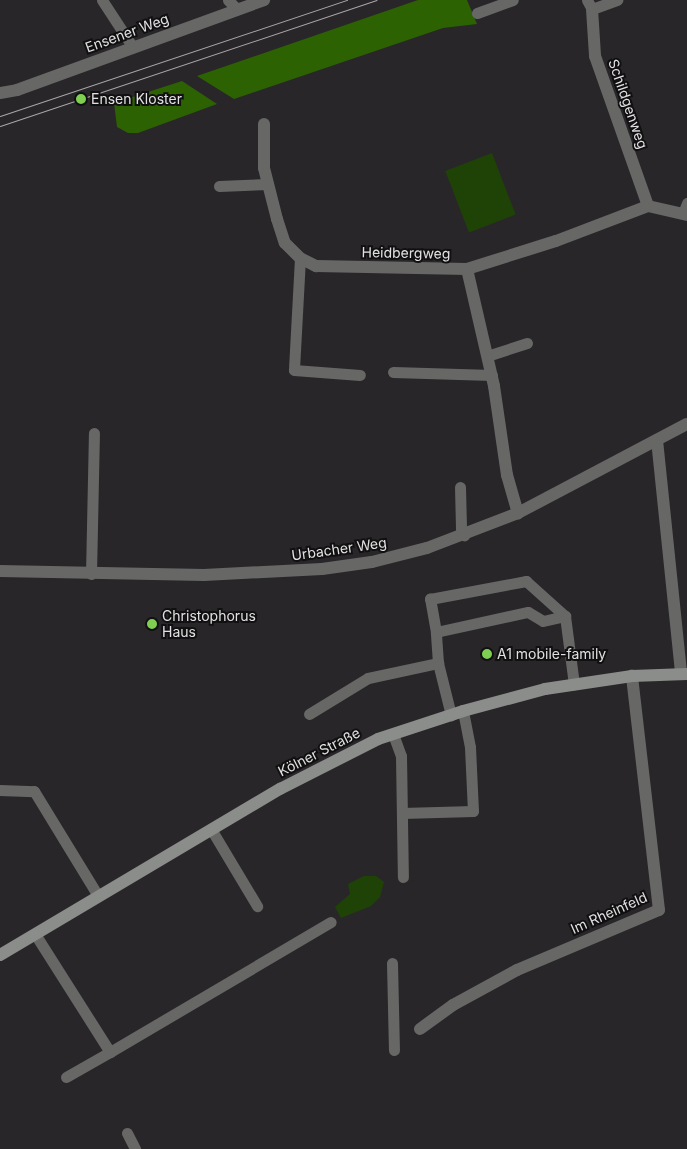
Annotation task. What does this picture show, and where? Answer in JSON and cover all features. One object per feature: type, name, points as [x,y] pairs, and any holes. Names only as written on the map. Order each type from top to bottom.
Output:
[{"type":"main road","name":"Kölner Straße","points":[[0,955],[280,789],[393,734],[457,713],[574,684],[632,676],[684,674]]},
{"type":"street","name":"Ensener Weg","points":[[0,93],[17,90],[233,5],[264,0]]},
{"type":"street","name":"Schildgenweg","points":[[589,4],[595,56],[648,206]]},
{"type":"street","name":"Heidbergweg","points":[[264,124],[262,147],[268,184],[285,244],[300,258],[316,266],[467,269],[492,375],[507,475],[518,513]]},
{"type":"street","points":[[467,269],[556,241],[648,206],[686,210]]},
{"type":"street","name":"Urbacher Weg","points":[[0,572],[204,575],[322,569],[372,562],[464,535],[518,513],[687,424]]},
{"type":"street","points":[[657,440],[684,674]]},
{"type":"street","name":"Im Rheinfeld","points":[[420,1029],[453,1005],[517,970],[659,910],[632,676]]},
{"type":"lane","points":[[102,0],[132,46]]},
{"type":"lane","points":[[477,13],[513,0]]},
{"type":"lane","points":[[589,4],[617,0]]},
{"type":"lane","points":[[218,186],[268,184]]},
{"type":"lane","points":[[300,258],[294,370],[360,375]]},
{"type":"lane","points":[[487,356],[526,343]]},
{"type":"lane","points":[[393,372],[492,375]]},
{"type":"lane","points":[[91,574],[94,433]]},
{"type":"lane","points":[[460,487],[460,528],[464,535]]},
{"type":"lane","points":[[402,813],[473,811],[470,747],[438,662],[436,632],[430,599],[526,581],[565,616],[574,684]]},
{"type":"lane","points":[[436,632],[528,612],[543,621],[565,616]]},
{"type":"lane","points":[[309,714],[368,678],[438,662]]},
{"type":"lane","points":[[393,734],[401,756],[403,877]]},
{"type":"lane","points":[[0,790],[34,792],[98,896]]},
{"type":"lane","points":[[212,829],[257,906]]},
{"type":"lane","points":[[66,1078],[331,922]]},
{"type":"lane","points":[[35,934],[110,1052]]},
{"type":"lane","points":[[392,963],[394,1050]]},
{"type":"lane","points":[[127,1132],[135,1149]]},
{"type":"green space","points":[[418,0],[467,0],[477,24],[443,28],[234,99],[197,76]]},
{"type":"green space","points":[[182,81],[217,104],[138,133],[128,133],[117,127],[114,103]]},
{"type":"green space","points":[[492,153],[516,215],[469,233],[445,171]]},
{"type":"green space","points":[[364,876],[376,876],[384,882],[380,897],[371,906],[341,918],[335,907],[350,894],[348,884]]},
{"type":"tram line","points":[[0,116],[347,0]]},
{"type":"tram line","points":[[0,126],[376,0]]},
{"type":"place","name":"Ensen Kloster","points":[[81,99]]},
{"type":"place","name":"Christophorus Haus","points":[[152,624]]},
{"type":"place","name":"A1 mobile-family","points":[[487,654]]}]
